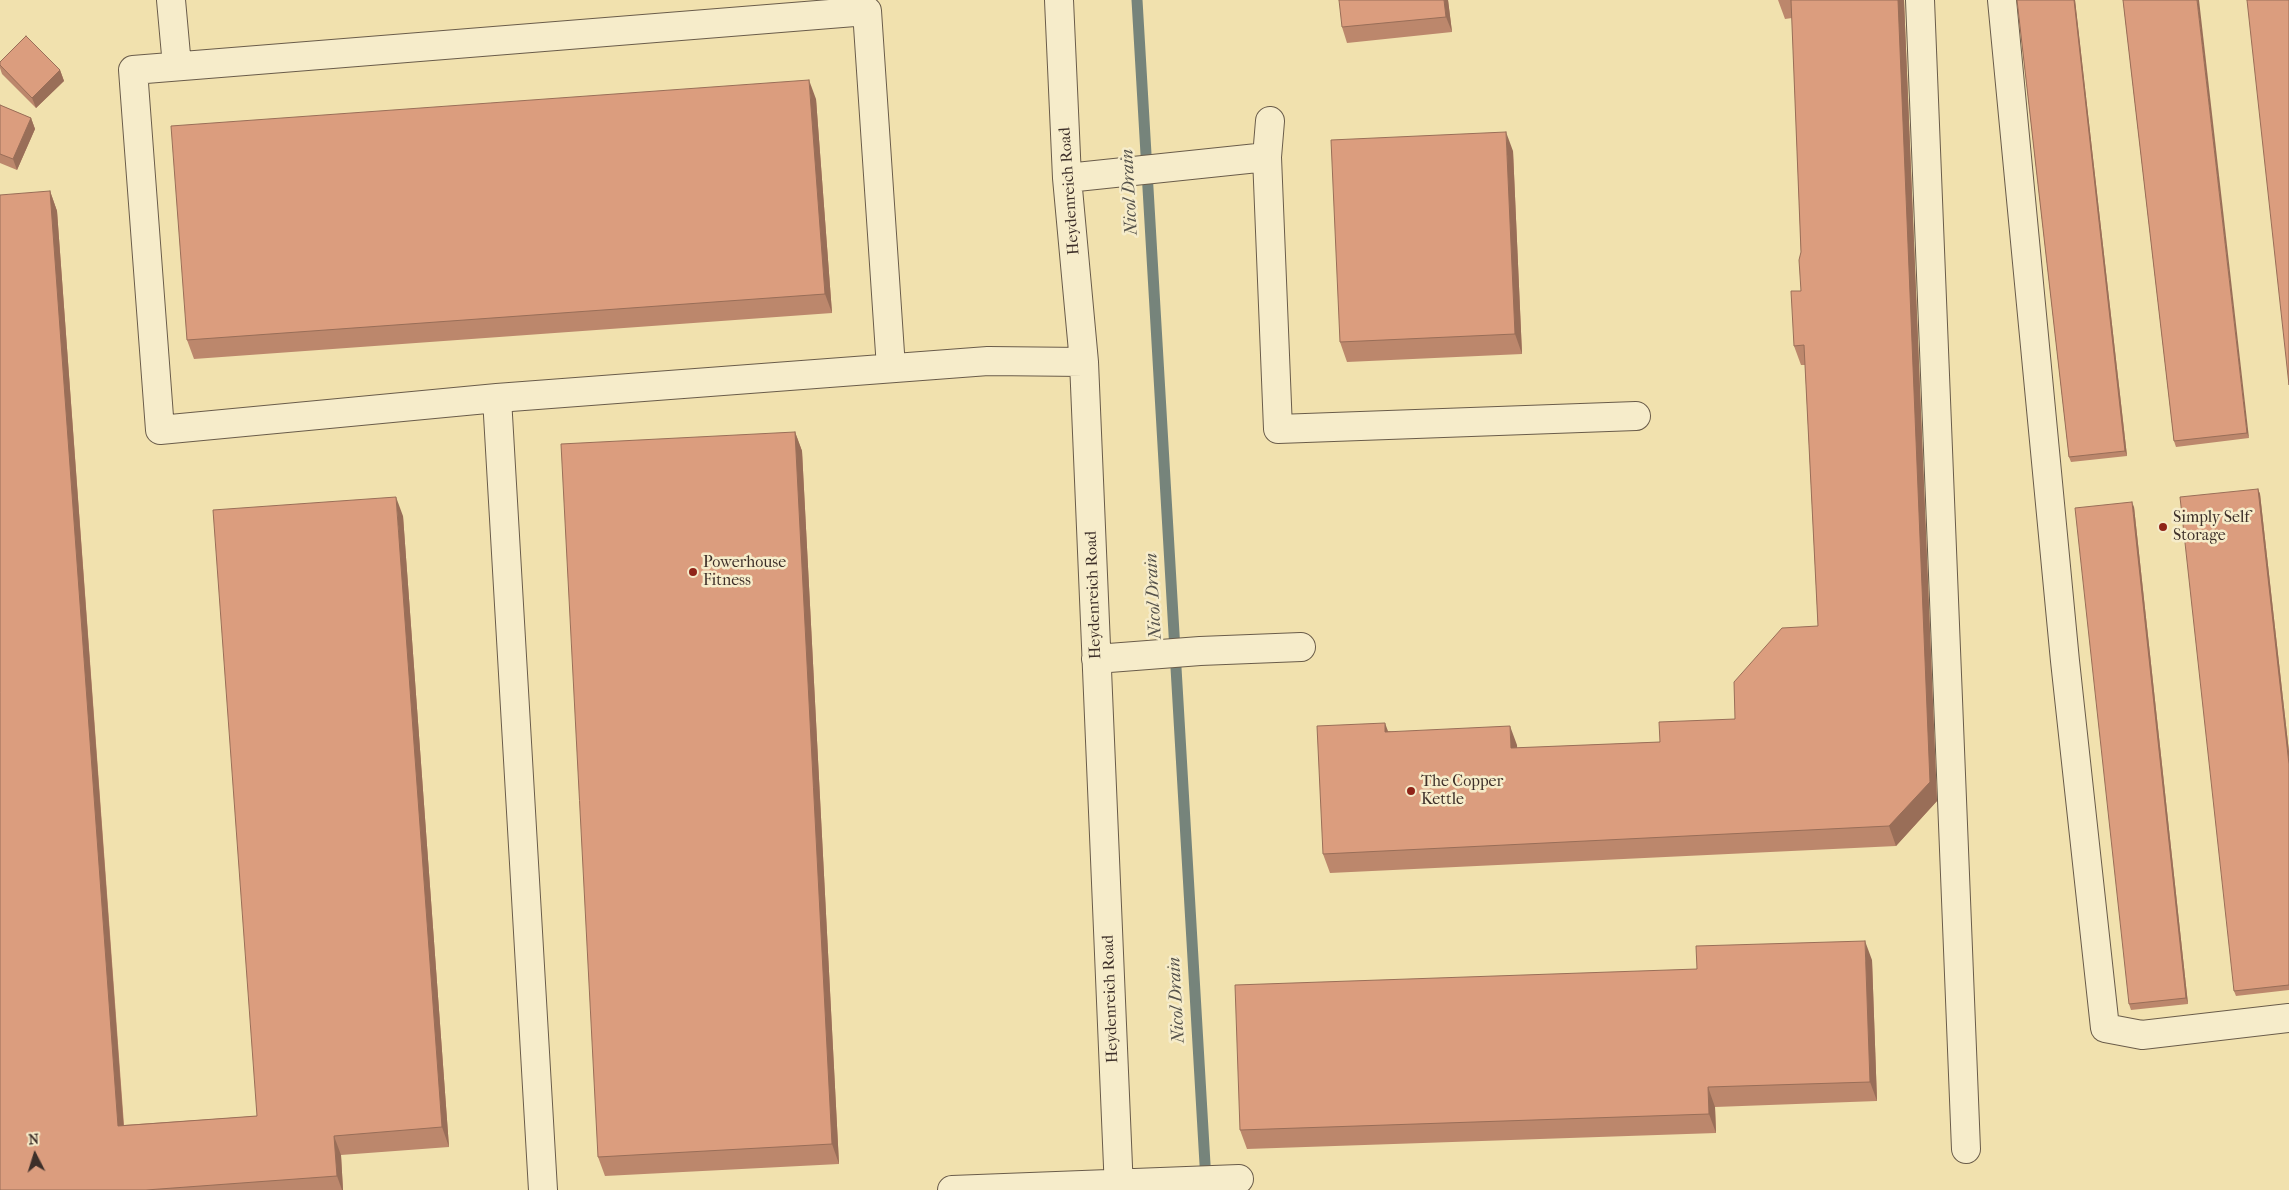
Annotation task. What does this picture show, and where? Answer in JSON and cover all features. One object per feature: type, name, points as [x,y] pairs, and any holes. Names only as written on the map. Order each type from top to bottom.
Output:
[{"type":"street","points":[[170,0],[177,66]]},
{"type":"street","name":"Heydenreich Road","points":[[1060,0],[1067,178],[1084,362],[1119,1187]]},
{"type":"street","points":[[1920,0],[1966,1150]]},
{"type":"street","points":[[2002,0],[2064,651],[2105,1028],[2142,1035],[2289,1018]]},
{"type":"street","points":[[891,368],[867,11],[133,70],[160,430],[497,398],[891,368],[988,361],[1084,362]]},
{"type":"street","points":[[1270,121],[1267,157],[1278,429],[1636,416]]},
{"type":"street","points":[[1067,178],[1267,157]]},
{"type":"street","points":[[497,398],[542,1190]]},
{"type":"street","points":[[1096,659],[1200,651],[1300,647]]},
{"type":"street","points":[[952,1190],[1119,1187],[1239,1179]]},
{"type":"building","points":[[1339,0],[1444,0],[1446,17],[1342,27]]},
{"type":"building","points":[[1791,0],[1898,0],[1930,782],[1889,826],[1323,854],[1317,726],[1385,723],[1385,732],[1510,726],[1511,748],[1660,742],[1659,722],[1735,719],[1734,682],[1782,628],[1818,626],[1804,345],[1794,346],[1791,291],[1801,291],[1799,260],[1801,252]]},
{"type":"building","points":[[2017,0],[2074,0],[2125,451],[2069,457]]},
{"type":"building","points":[[2123,0],[2197,0],[2247,433],[2174,441]]},
{"type":"building","points":[[2247,0],[2289,0],[2289,385]]},
{"type":"building","points":[[26,36],[60,70],[32,98],[0,65],[0,62]]},
{"type":"building","points":[[809,80],[825,294],[187,340],[171,126]]},
{"type":"building","points":[[0,105],[31,118],[13,159],[0,154]]},
{"type":"building","points":[[1506,132],[1515,334],[1340,342],[1331,140]]},
{"type":"building","points":[[50,191],[118,1126],[257,1116],[213,510],[396,497],[442,1127],[334,1136],[337,1176],[146,1190],[0,1190],[0,195]]},
{"type":"building","points":[[795,432],[832,1144],[598,1157],[561,444]]},
{"type":"building","points":[[2258,489],[2289,764],[2289,985],[2234,991],[2180,497]]},
{"type":"building","points":[[2132,502],[2186,998],[2129,1004],[2075,508]]},
{"type":"building","points":[[1865,941],[1870,1082],[1708,1087],[1709,1114],[1240,1130],[1235,985],[1697,969],[1696,946]]},
{"type":"waterway","name":"Nicol Drain","points":[[1137,0],[1206,1181]]},
{"type":"place","name":"Simply Self Storage","points":[[2163,527]]},
{"type":"place","name":"Powerhouse Fitness","points":[[693,572]]},
{"type":"place","name":"The Copper Kettle","points":[[1411,791]]}]
